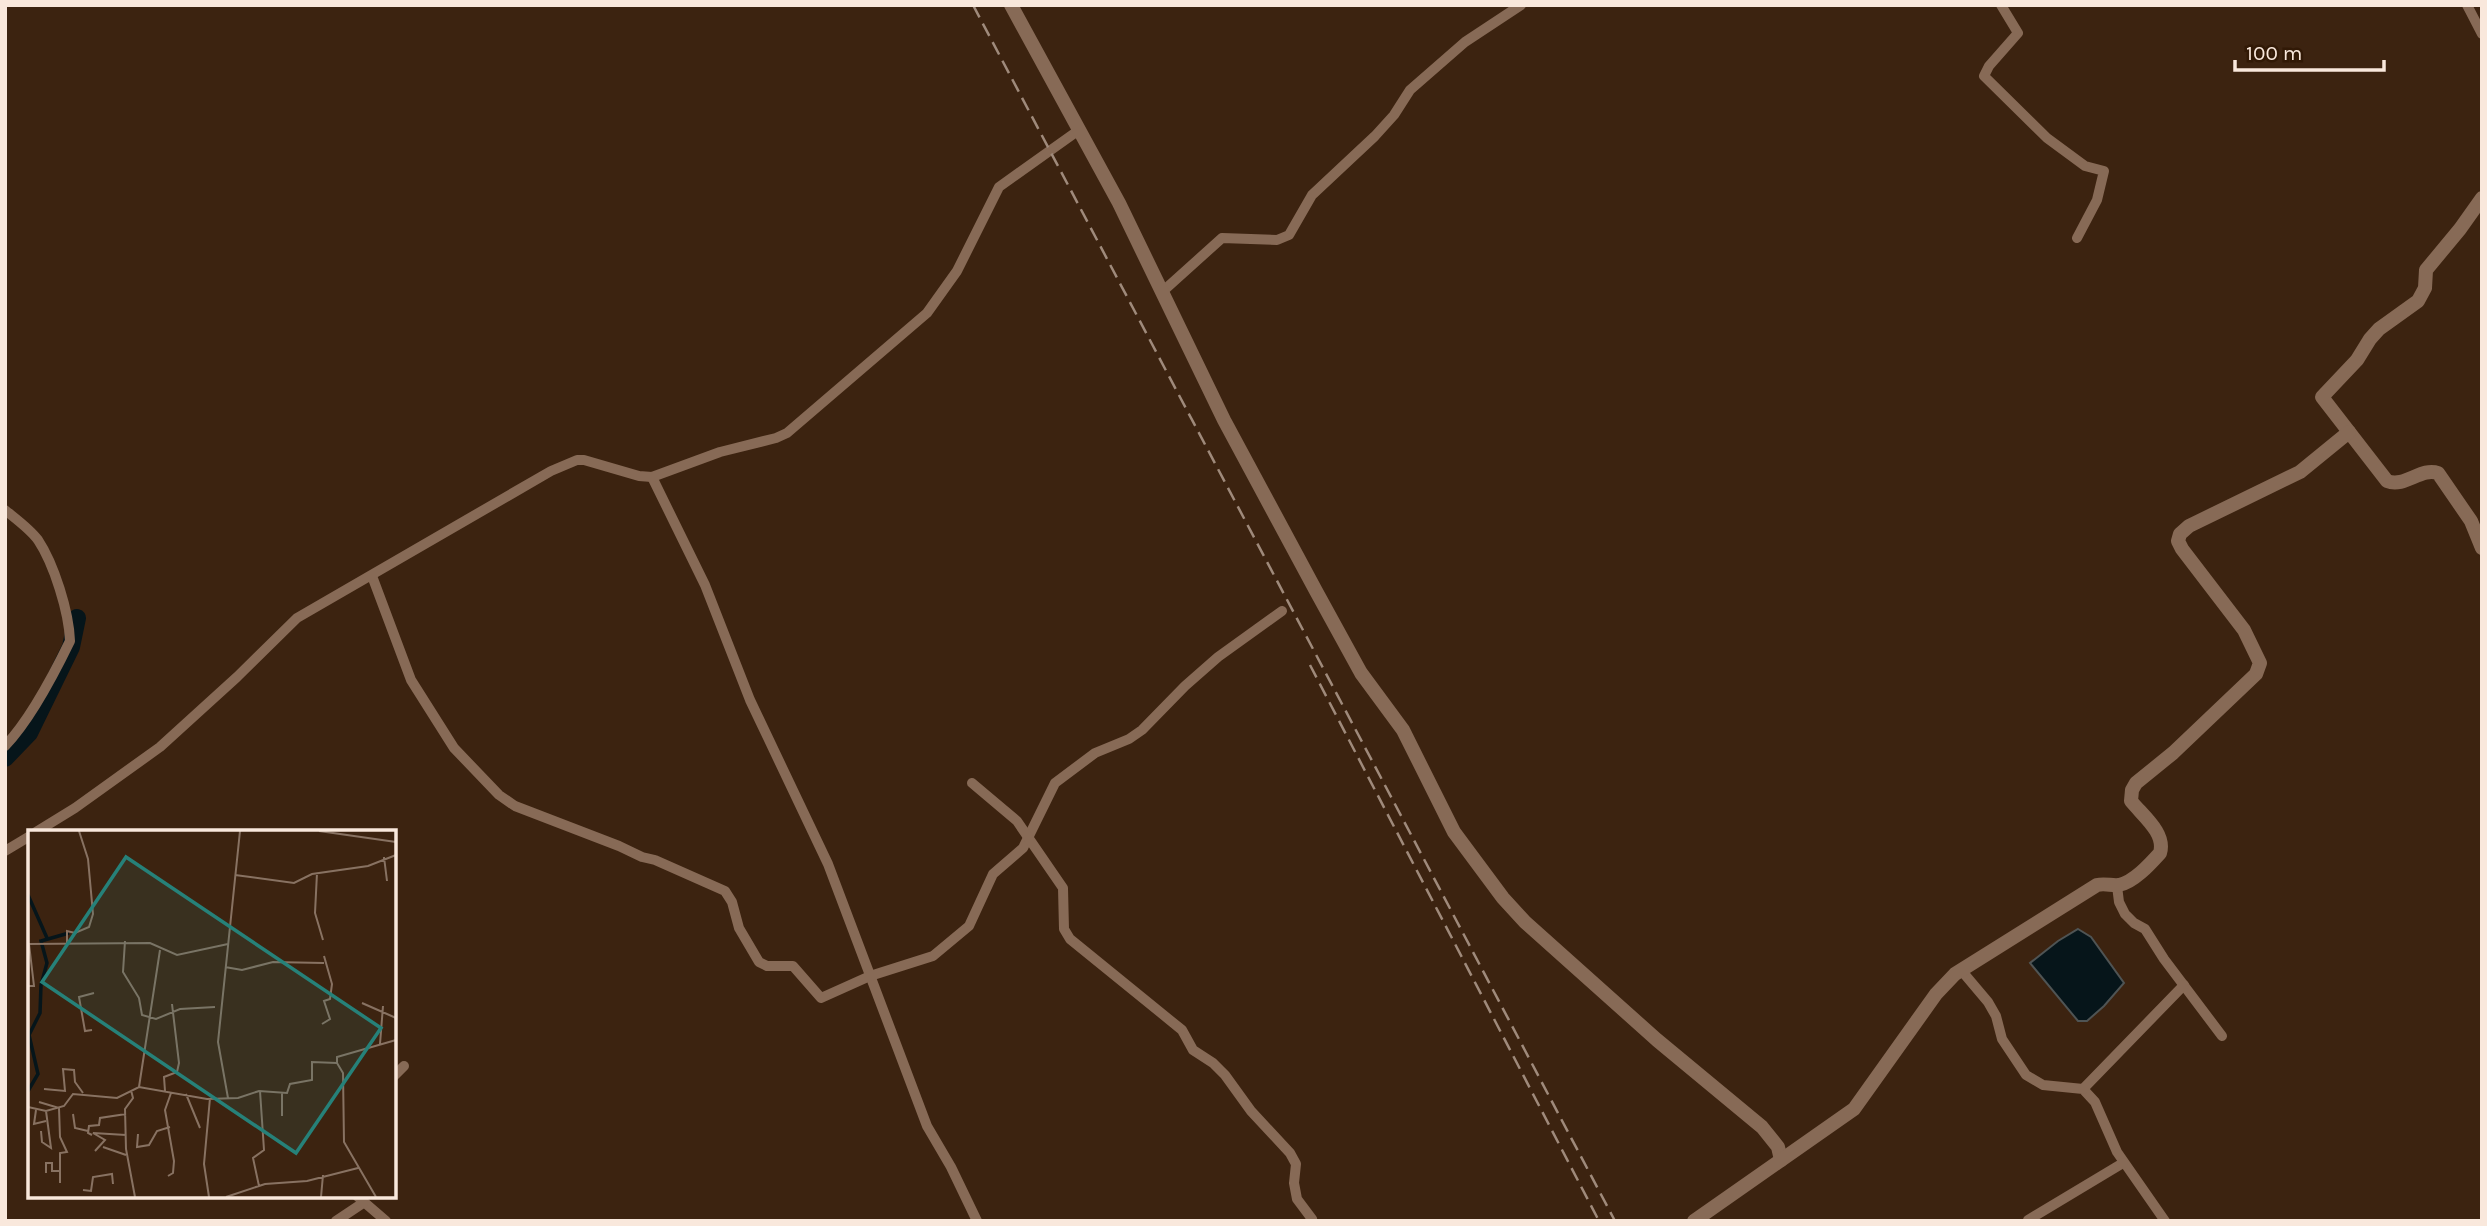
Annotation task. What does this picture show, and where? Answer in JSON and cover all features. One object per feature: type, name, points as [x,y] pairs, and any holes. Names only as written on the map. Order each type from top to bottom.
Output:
[{"type":"street","points":[[1011,5],[1079,130],[1224,420],[1321,601],[1362,673],[1403,730],[1439,804],[1474,860],[1503,898],[1548,943],[1657,1040],[1768,1133],[1778,1147],[1781,1160]]},
{"type":"street","points":[[1162,292],[1222,239],[1277,240],[1289,235],[1312,195],[1375,136],[1394,115],[1410,90],[1465,42],[1521,5]]},
{"type":"street","points":[[2001,5],[2018,33],[1989,66],[1984,76],[2047,138],[2085,166],[2104,171],[2097,200],[2077,238]]},
{"type":"street","points":[[2467,5],[2482,34]]},
{"type":"street","points":[[39,830],[75,808],[160,747],[297,618],[565,464],[584,460],[639,476],[652,477],[720,452],[776,439],[787,433],[927,313],[957,271],[999,187],[1079,130]]},
{"type":"street","points":[[2482,198],[2426,270],[2425,288],[2418,301],[2379,329],[2357,360],[2323,394],[2323,400],[2391,483],[2430,471],[2438,473],[2471,521],[2482,548]]},
{"type":"street","points":[[1694,1221],[1854,1109],[1936,994],[1961,970],[2097,885],[2107,883],[2117,886],[2127,882],[2160,853],[2162,847],[2155,830],[2132,801],[2132,790],[2136,783],[2256,674],[2260,663],[2244,630],[2182,549],[2178,541],[2180,534],[2189,526],[2300,472],[2349,432]]},
{"type":"street","points":[[652,477],[705,585],[750,700],[828,864],[927,1126],[951,1167],[977,1221]]},
{"type":"street","points":[[5,510],[38,540],[63,601],[70,641],[34,705],[5,746]]},
{"type":"street","points":[[372,576],[411,680],[454,748],[499,795],[515,806],[655,860],[725,891],[732,902],[739,928],[759,962],[767,966],[793,966],[821,998],[870,976],[933,956],[969,926],[993,874],[1023,848],[1055,783],[1095,753],[1129,739],[1142,730],[1218,657],[1282,611]]},
{"type":"street","points":[[972,783],[1017,821],[1063,888],[1064,929],[1070,939],[1182,1030],[1194,1050],[1225,1075],[1251,1111],[1290,1153],[1296,1164],[1294,1183],[1297,1199],[1312,1219],[1310,1221]]},
{"type":"street","points":[[5,851],[28,837]]},
{"type":"street","points":[[2117,886],[2119,902],[2125,914],[2145,929],[2164,959],[2222,1036]]},
{"type":"street","points":[[1961,970],[1988,1002],[1996,1016],[2003,1039],[2026,1075],[2043,1085],[2083,1089],[2095,1102],[2110,1140],[2123,1163],[2165,1221]]},
{"type":"street","points":[[2083,1089],[2185,985]]},
{"type":"street","points":[[396,1074],[404,1066]]},
{"type":"street","points":[[2028,1220],[2123,1163]]},
{"type":"street","points":[[336,1221],[360,1200],[386,1221]]},
{"type":"shaded area","points":[[2078,929],[2091,937],[2124,983],[2087,1021],[2078,1021],[2030,963]]},
{"type":"waterway","points":[[72,645],[77,618]]},
{"type":"waterway","points":[[5,758],[29,733],[71,647],[77,618]]},
{"type":"waterway","points":[[5,758],[29,733],[54,681]]},
{"type":"railway","points":[[973,5],[1615,1221]]},
{"type":"railway","points":[[1310,665],[1599,1221]]}]
